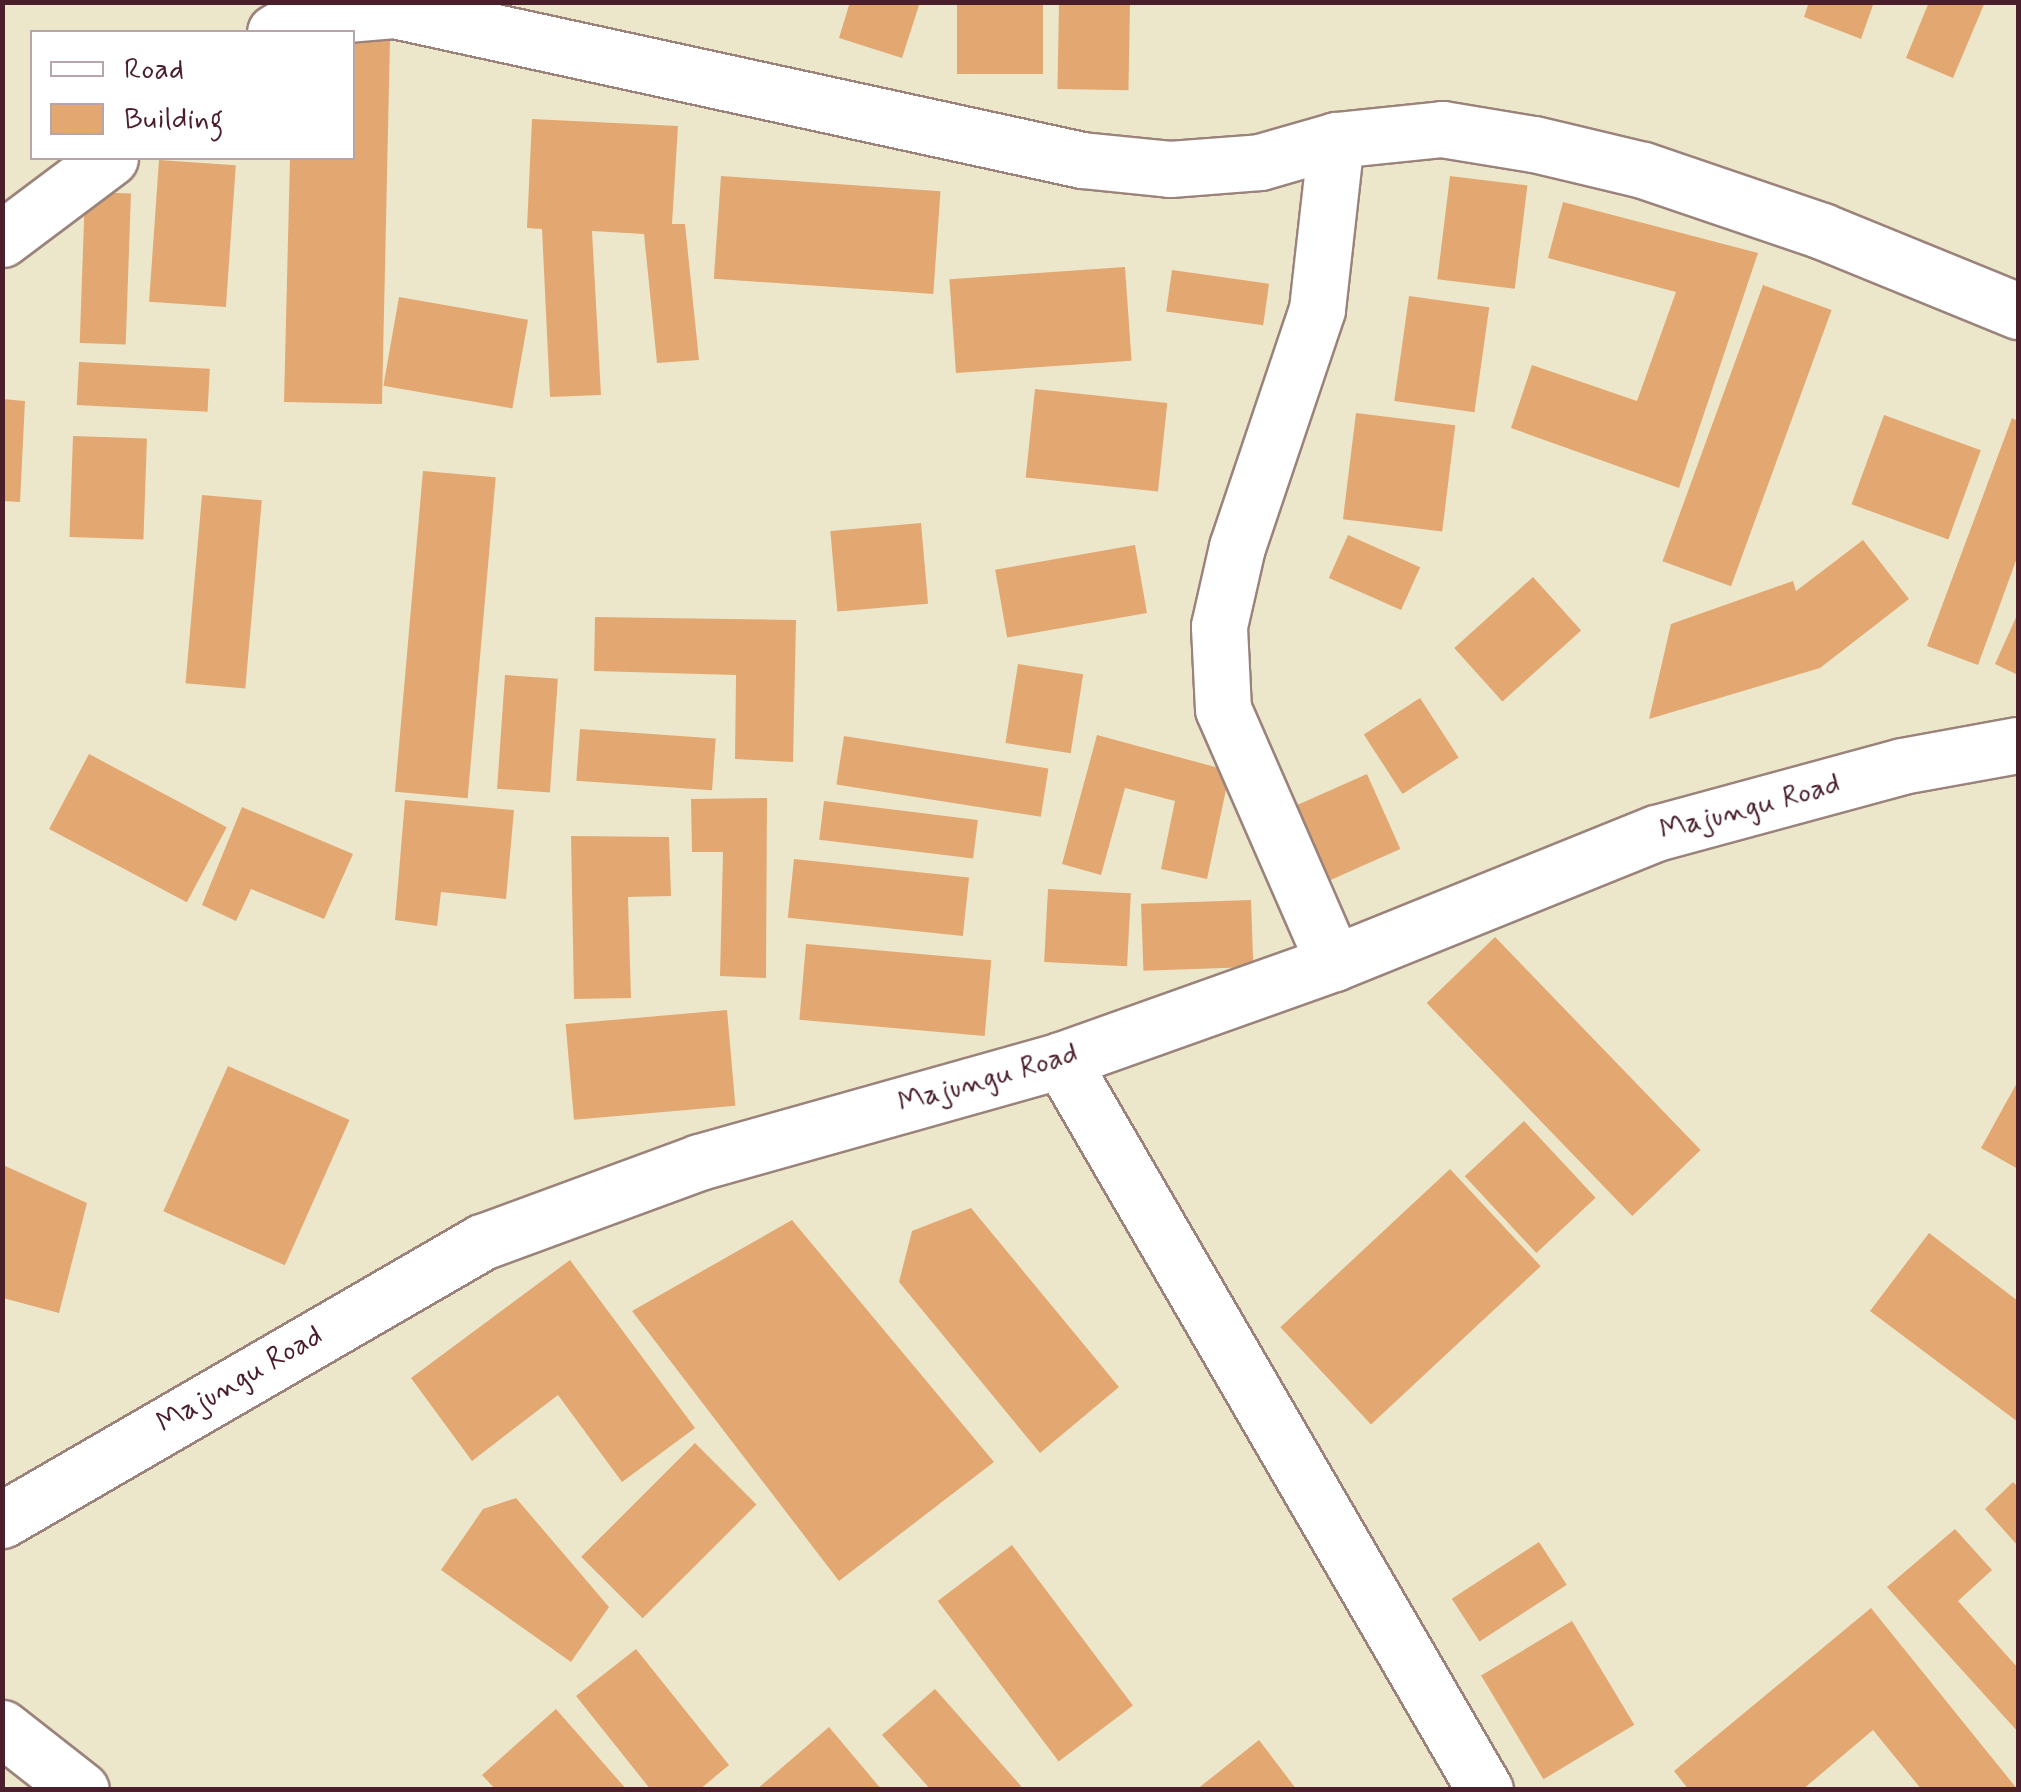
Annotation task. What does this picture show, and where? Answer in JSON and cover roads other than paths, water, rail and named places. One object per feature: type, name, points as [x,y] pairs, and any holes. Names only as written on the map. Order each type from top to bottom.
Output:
[{"type":"street","points":[[278,30],[299,18],[394,10],[1117,164],[1170,169],[1260,162],[1336,140],[1442,129],[1643,170],[1822,231],[2018,311]]},
{"type":"street","points":[[1334,964],[1223,709],[1219,626],[1238,547],[1317,309],[1336,140]]},
{"type":"street","points":[[2,238],[107,160]]},
{"type":"street","name":"Majungu Road","points":[[2,1520],[482,1242],[699,1162],[1061,1060],[1334,964],[1656,833],[1902,766],[2018,745]]},
{"type":"street","points":[[1061,1060],[1485,1790]]},
{"type":"street","points":[[2,1728],[81,1790]]}]
